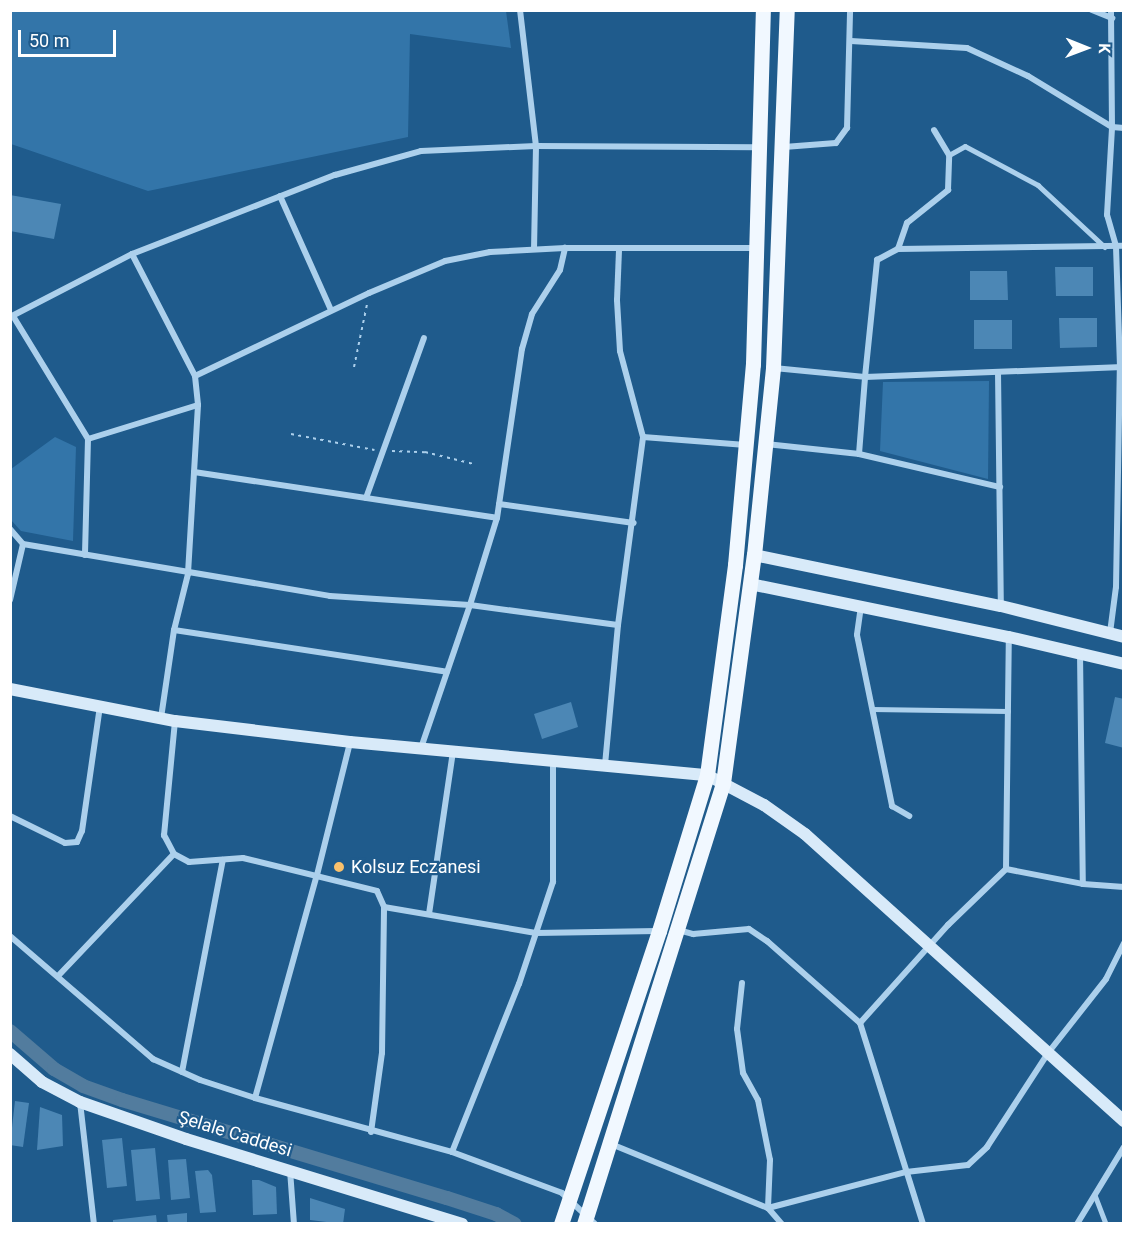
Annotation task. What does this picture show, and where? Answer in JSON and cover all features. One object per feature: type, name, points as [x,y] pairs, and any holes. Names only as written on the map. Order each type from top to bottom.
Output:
[{"type":"main road","points":[[561,1224],[659,931],[707,775],[735,565],[753,364],[761,147],[763,10]]},
{"type":"main road","points":[[588,1221],[610,1143],[723,783],[754,555],[773,368],[787,10]]},
{"type":"street","points":[[520,10],[536,146],[534,249]]},
{"type":"street","points":[[781,147],[836,143],[847,128],[850,10]]},
{"type":"street","points":[[1092,10],[1112,18]]},
{"type":"street","points":[[1110,633],[1116,587],[1122,367],[1120,246],[1107,215],[1112,128],[1112,10]]},
{"type":"street","points":[[851,41],[967,48],[1028,76],[1112,128],[1124,128]]},
{"type":"street","points":[[898,249],[907,223],[948,190],[949,155],[934,130]]},
{"type":"street","points":[[85,555],[88,439],[12,317],[132,254],[335,175],[421,151],[536,146],[761,147]]},
{"type":"street","points":[[280,196],[331,310]]},
{"type":"street","points":[[859,454],[877,260],[898,249],[1120,246]]},
{"type":"street","points":[[421,748],[470,605],[496,518],[522,350],[532,314],[560,270],[565,248]]},
{"type":"street","points":[[195,376],[331,310],[445,261],[490,252],[534,249],[757,248]]},
{"type":"street","points":[[605,765],[618,625],[634,523],[643,437],[620,351],[617,300],[619,250]]},
{"type":"street","points":[[132,254],[195,376],[198,405],[188,574],[174,630],[161,718]]},
{"type":"street","points":[[366,498],[424,338]]},
{"type":"street","points":[[773,368],[865,377],[1122,367]]},
{"type":"street","points":[[998,372],[1001,606]]},
{"type":"street","points":[[88,439],[198,405]]},
{"type":"street","points":[[643,437],[747,445]]},
{"type":"street","points":[[765,444],[859,454],[999,487]]},
{"type":"street","points":[[194,472],[496,518]]},
{"type":"street","points":[[499,504],[634,523]]},
{"type":"street","points":[[10,529],[24,544],[188,574],[330,596],[470,605],[618,625]]},
{"type":"street","points":[[10,600],[24,544]]},
{"type":"street","points":[[754,555],[1001,606],[1124,637]]},
{"type":"street","points":[[750,584],[1009,637],[1124,664]]},
{"type":"street","points":[[861,606],[857,635],[892,806],[909,816]]},
{"type":"street","points":[[174,630],[447,672]]},
{"type":"street","points":[[860,1023],[929,946],[1006,869],[1009,637]]},
{"type":"street","points":[[1080,653],[1083,884]]},
{"type":"street","points":[[10,689],[175,721],[350,742],[707,775],[764,805],[805,834],[1124,1120]]},
{"type":"street","points":[[10,816],[65,843],[76,842],[82,831],[100,706]]},
{"type":"street","points":[[175,721],[164,835],[174,854],[189,862],[243,858],[317,874],[377,891],[384,907],[382,1053],[371,1132]]},
{"type":"street","points":[[255,1098],[317,874],[350,742]]},
{"type":"street","points":[[429,914],[453,751]]},
{"type":"street","points":[[452,1152],[519,984],[552,882],[553,760]]},
{"type":"street","points":[[58,975],[174,854]]},
{"type":"street","points":[[182,1072],[223,860]]},
{"type":"street","points":[[1006,869],[1083,884],[1124,887]]},
{"type":"street","points":[[384,907],[536,933],[659,931]]},
{"type":"street","points":[[677,929],[693,934],[749,929],[767,941],[860,1023],[923,1224]]},
{"type":"street","points":[[10,936],[153,1059],[255,1098],[371,1132],[452,1152],[562,1193],[588,1221]]},
{"type":"street","points":[[768,1208],[906,1172],[968,1165],[987,1147],[1048,1053],[1106,979],[1124,943]]},
{"type":"street","points":[[742,983],[736,1029],[743,1073],[758,1100],[770,1160],[768,1208]]},
{"type":"street","name":"Şelale Caddesi","points":[[10,1054],[42,1083],[80,1102],[186,1139],[462,1224]]},
{"type":"street","points":[[80,1102],[94,1224]]},
{"type":"street","points":[[610,1143],[768,1208],[782,1224]]},
{"type":"street","points":[[1077,1224],[1124,1147]]},
{"type":"street","points":[[290,1170],[294,1224]]},
{"type":"lane","points":[[949,155],[965,146],[1038,184],[1105,247]]},
{"type":"lane","points":[[872,708],[1008,711]]},
{"type":"lane","points":[[1094,1195],[1106,1224]]},
{"type":"path","points":[[354,367],[369,293]]},
{"type":"path","points":[[291,434],[383,451],[424,452],[474,464]]},
{"type":"shaded area","points":[[11,10],[506,11],[511,48],[410,34],[408,137],[148,191],[11,144]]},
{"type":"shaded area","points":[[989,381],[988,479],[880,451],[883,382]]},
{"type":"shaded area","points":[[55,437],[76,447],[73,541],[21,531],[11,520],[11,469]]},
{"type":"building","points":[[10,195],[61,204],[54,239],[10,231]]},
{"type":"building","points":[[1055,267],[1093,267],[1093,296],[1056,296]]},
{"type":"building","points":[[970,271],[1007,271],[1008,300],[970,300]]},
{"type":"building","points":[[1059,318],[1097,318],[1097,347],[1060,348]]},
{"type":"building","points":[[974,320],[1012,320],[1012,349],[974,349]]},
{"type":"building","points":[[1115,697],[1124,699],[1124,748],[1105,743]]},
{"type":"building","points":[[571,702],[578,727],[542,739],[534,714]]},
{"type":"building","points":[[15,1101],[29,1103],[23,1147],[10,1145]]},
{"type":"building","points":[[40,1107],[62,1115],[63,1146],[37,1150]]},
{"type":"building","points":[[122,1138],[127,1186],[107,1188],[102,1140]]},
{"type":"building","points":[[155,1148],[160,1199],[136,1201],[131,1150]]},
{"type":"building","points":[[186,1159],[190,1198],[171,1200],[168,1160]]},
{"type":"building","points":[[208,1170],[212,1175],[216,1212],[200,1213],[195,1171]]},
{"type":"building","points":[[252,1180],[259,1180],[276,1187],[277,1214],[253,1215]]},
{"type":"building","points":[[310,1198],[345,1209],[343,1224],[310,1220]]},
{"type":"building","points":[[187,1213],[187,1224],[168,1224],[167,1215]]},
{"type":"building","points":[[156,1215],[157,1224],[113,1224],[113,1220]]},
{"type":"waterway","points":[[10,1031],[54,1069],[83,1086],[122,1100],[447,1198],[496,1214],[515,1224]]},
{"type":"place","name":"Kolsuz Eczanesi","points":[[339,867]]}]
